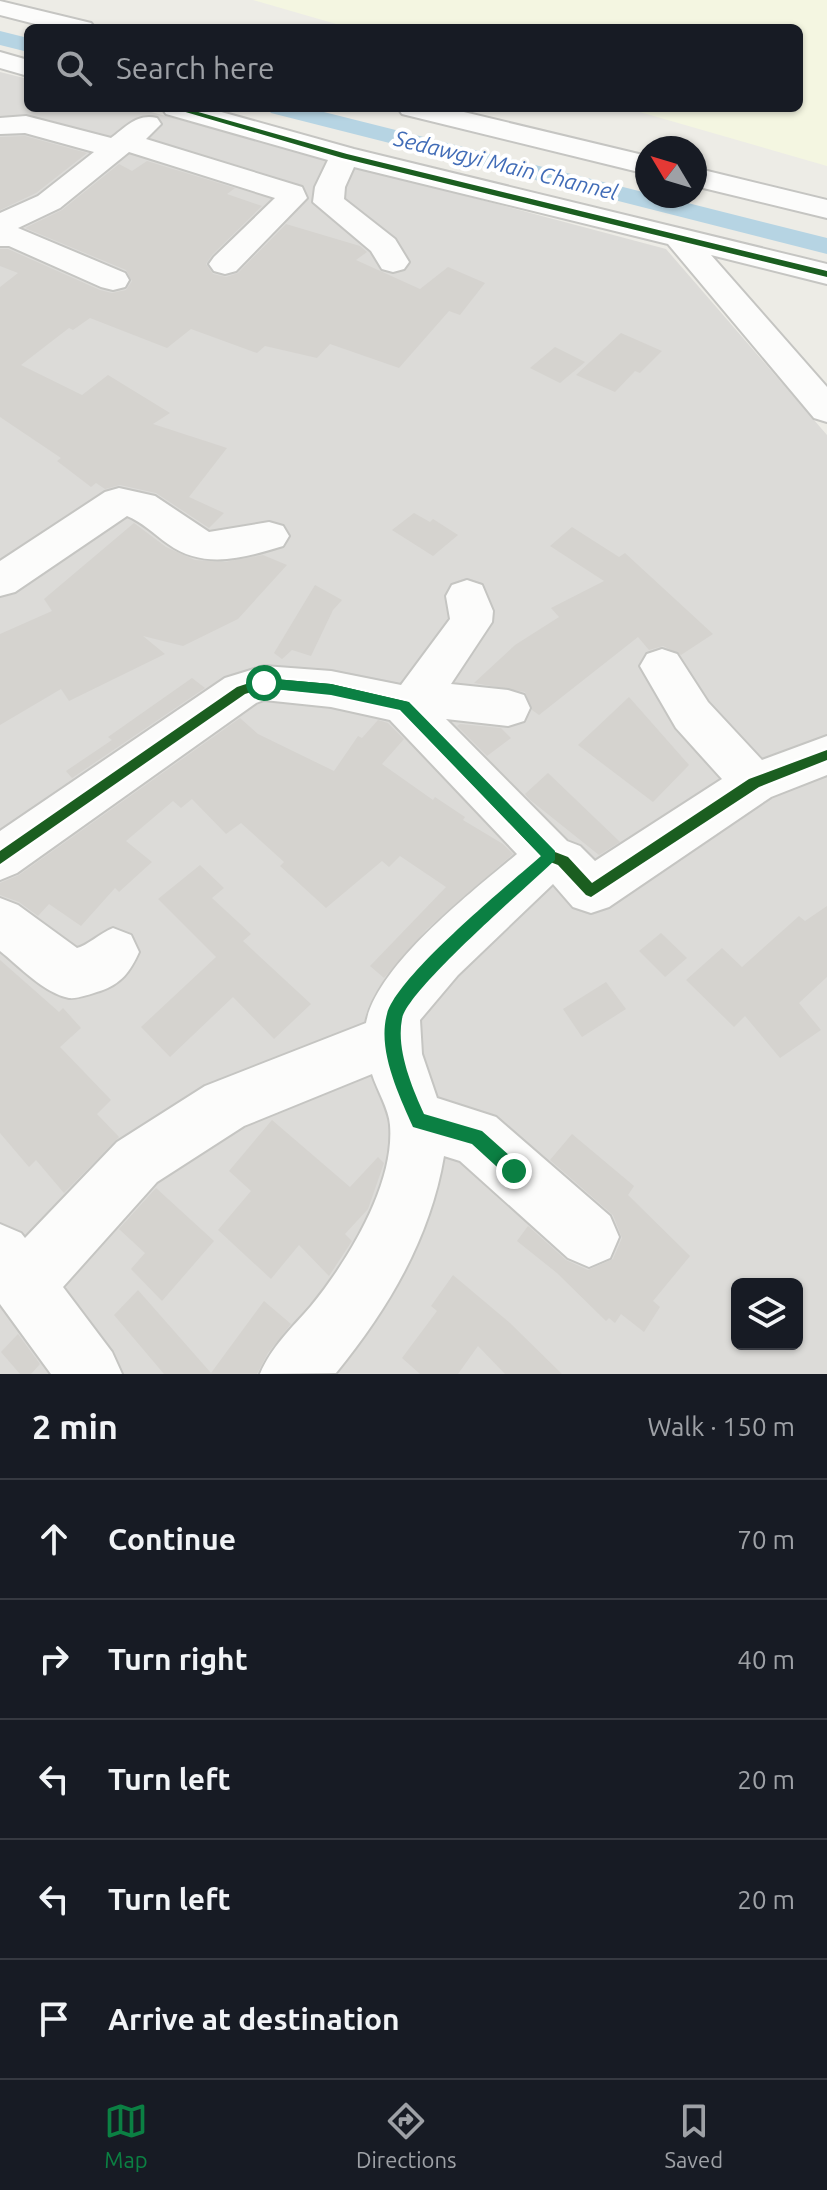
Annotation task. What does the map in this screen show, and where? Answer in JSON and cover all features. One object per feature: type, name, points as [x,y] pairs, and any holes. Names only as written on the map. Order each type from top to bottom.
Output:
[{"type":"street","points":[[0,8],[66,24]]},
{"type":"street","points":[[0,60],[24,67]]},
{"type":"street","points":[[0,225],[49,202],[159,112]]},
{"type":"street","points":[[190,112],[345,156],[827,274]]},
{"type":"street","points":[[428,112],[635,162]]},
{"type":"street","points":[[0,126],[26,124],[122,145],[291,193],[292,198],[225,264]]},
{"type":"street","points":[[345,156],[330,187],[328,202],[384,246],[393,262]]},
{"type":"street","points":[[707,180],[827,209]]},
{"type":"street","points":[[0,237],[14,237],[113,280]]},
{"type":"street","points":[[679,238],[827,410]]},
{"type":"street","points":[[0,581],[107,507],[119,502],[138,504],[201,546],[227,545],[269,536]]},
{"type":"street","points":[[411,702],[471,622],[472,611],[467,596]]},
{"type":"street","points":[[662,666],[692,715],[754,783]]},
{"type":"street","points":[[0,858],[241,690],[264,683],[411,702],[508,708]]},
{"type":"street","points":[[411,702],[550,856],[563,861],[591,891],[754,783],[827,755]]},
{"type":"street","points":[[292,1374],[320,1345],[359,1293],[393,1232],[412,1183],[419,1121],[406,1093],[392,1039],[394,1015],[403,999],[431,967],[550,856]]},
{"type":"street","points":[[0,921],[71,974],[99,967],[113,952]]},
{"type":"street","points":[[90,1374],[10,1277],[137,1162],[225,1106],[392,1039]]},
{"type":"street","points":[[419,1121],[476,1137],[589,1237]]},
{"type":"shaded area","points":[[253,0],[827,0],[827,166],[640,112],[803,112],[803,24],[336,24]]},
{"type":"shaded area","points":[[0,72],[24,78],[24,112],[151,112],[666,249],[827,435],[827,1374],[0,1374]]},
{"type":"building","points":[[25,136],[87,153],[36,193],[0,210],[0,137]]},
{"type":"building","points":[[147,161],[235,188],[227,194],[262,206],[212,255],[206,264],[213,274],[226,277],[238,273],[286,224],[360,246],[367,252],[356,260],[420,289],[448,267],[485,283],[460,315],[449,311],[399,368],[330,344],[317,358],[265,346],[257,353],[191,329],[167,348],[90,318],[73,330],[69,328],[21,365],[82,395],[108,375],[170,413],[153,424],[227,448],[189,497],[224,513],[209,528],[156,493],[120,485],[105,489],[96,483],[91,487],[57,461],[61,458],[0,417],[0,287],[18,273],[0,266],[0,249],[8,249],[100,290],[112,293],[126,290],[132,281],[126,270],[25,228],[62,210],[119,164],[132,171]]},
{"type":"building","points":[[621,333],[662,351],[640,373],[635,371],[615,392],[576,375]]},
{"type":"building","points":[[555,347],[585,362],[560,383],[530,368]]},
{"type":"building","points":[[414,513],[430,522],[433,519],[458,535],[433,556],[392,530]]},
{"type":"building","points":[[134,523],[166,547],[195,560],[225,562],[263,555],[287,565],[238,619],[183,646],[143,636],[165,654],[69,701],[61,689],[0,725],[0,634],[52,611],[44,599]]},
{"type":"building","points":[[572,527],[619,557],[625,553],[713,634],[681,655],[663,646],[649,650],[638,637],[539,715],[532,710],[525,692],[474,683],[515,645],[559,617],[551,608],[604,581],[550,546]]},
{"type":"building","points":[[315,585],[342,600],[333,610],[311,656],[292,650],[282,659],[274,653]]},
{"type":"building","points":[[192,678],[205,688],[72,778],[66,771],[112,740],[108,737]]},
{"type":"building","points":[[629,697],[689,765],[653,802],[578,745]]},
{"type":"building","points":[[240,718],[258,734],[334,771],[358,736],[362,738],[378,720],[388,723],[404,739],[382,764],[433,800],[435,797],[465,817],[463,820],[503,844],[513,854],[427,929],[384,978],[370,966],[446,887],[400,856],[389,867],[382,861],[326,908],[280,866],[284,862],[241,823],[226,834],[192,799],[181,808],[173,801],[126,841],[152,862],[119,892],[115,888],[81,926],[49,904],[38,916],[19,902],[0,895],[0,883],[19,875]]},
{"type":"building","points":[[457,726],[501,728],[511,738],[487,756]]},
{"type":"building","points":[[548,773],[620,842],[599,855],[529,799],[525,794]]},
{"type":"building","points":[[200,865],[224,888],[212,898],[251,934],[243,941],[311,1004],[274,1039],[233,997],[170,1057],[141,1027],[216,957],[158,899]]},
{"type":"building","points":[[827,906],[827,977],[799,1003],[821,1030],[780,1058],[745,1016],[734,1027],[686,980],[722,948],[742,967],[799,916],[805,921]]},
{"type":"building","points":[[661,933],[687,958],[665,977],[639,951]]},
{"type":"building","points":[[0,960],[59,1012],[63,1008],[81,1028],[60,1047],[111,1100],[97,1114],[119,1137],[64,1193],[36,1160],[29,1167],[0,1133]]},
{"type":"building","points":[[606,982],[626,1009],[582,1037],[563,1009]]},
{"type":"building","points":[[272,1120],[350,1187],[378,1157],[384,1163],[368,1209],[345,1234],[352,1241],[329,1276],[299,1245],[271,1279],[218,1230],[251,1191],[229,1171]]},
{"type":"building","points":[[572,1134],[634,1186],[628,1195],[690,1256],[653,1301],[660,1307],[644,1332],[621,1314],[615,1323],[609,1318],[606,1321],[557,1273],[517,1241],[528,1226],[566,1260],[588,1270],[613,1259],[622,1238],[613,1215],[550,1160]]},
{"type":"building","points":[[156,1188],[214,1241],[162,1301],[131,1269],[145,1253],[119,1229]]},
{"type":"building","points":[[453,1275],[510,1323],[562,1374],[505,1374],[478,1346],[458,1374],[420,1374],[402,1358],[437,1311],[431,1306]]},
{"type":"building","points":[[138,1290],[211,1373],[264,1301],[291,1324],[268,1353],[257,1374],[164,1374],[114,1315]]},
{"type":"building","points":[[18,1334],[40,1364],[31,1374],[20,1374],[1,1352]]},
{"type":"waterway","name":"Sedawgyi Main Channel","points":[[0,38],[24,44]]},
{"type":"waterway","name":"Sedawgyi Main Channel","points":[[295,112],[827,246]]},
{"type":"cycle path","points":[[190,112],[345,156],[827,274]]},
{"type":"cycle path","points":[[0,858],[241,690],[264,683],[331,689],[404,705],[550,856],[563,861],[591,891],[754,783],[827,755]]},
{"type":"route","points":[[264,683],[331,689],[404,705],[550,856],[431,967],[403,999],[394,1015],[392,1039],[406,1093],[419,1121],[476,1137],[514,1171]]}]
